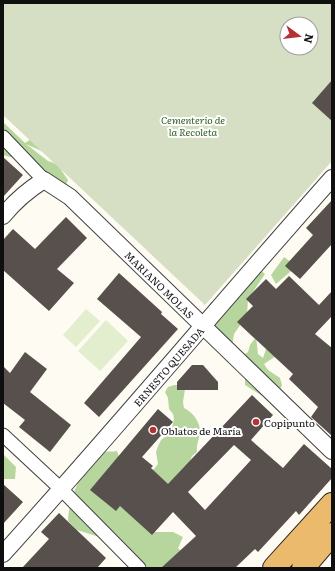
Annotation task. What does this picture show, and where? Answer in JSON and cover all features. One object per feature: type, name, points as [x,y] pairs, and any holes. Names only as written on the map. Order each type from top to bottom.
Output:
[{"type":"highway","points":[[274,568],[332,504]]},
{"type":"highway","points":[[303,568],[332,534]]},
{"type":"street","name":"MARIANO MOLAS","points":[[3,137],[44,180],[70,197],[332,451]]},
{"type":"street","name":"ERNESTO QUESADA","points":[[3,554],[62,489],[202,325],[332,178]]},
{"type":"street","points":[[3,216],[24,194],[44,180]]},
{"type":"street","points":[[3,434],[62,489],[139,568]]},
{"type":"green space","name":"Cementerio de la Recoleta","points":[[3,3],[332,3],[332,161],[205,305],[3,115]]},
{"type":"green space","points":[[3,122],[25,143],[47,128],[50,155],[26,144],[48,161],[57,164],[68,180],[65,188],[38,179],[39,165],[3,155]]},
{"type":"green space","points":[[284,257],[297,266],[276,284],[271,275]]},
{"type":"green space","points":[[260,270],[265,274],[248,299],[247,315],[234,334],[231,352],[219,353],[221,345],[219,329],[203,316],[211,302],[222,301]]},
{"type":"green space","points":[[86,309],[100,321],[76,347],[63,335]]},
{"type":"green space","points":[[106,320],[128,341],[100,371],[78,351]]},
{"type":"green space","points":[[256,337],[258,354],[263,358],[266,349],[282,352],[264,364],[268,370],[280,378],[282,385],[277,397],[269,400],[245,385],[245,373],[239,358],[248,352],[250,345]]},
{"type":"green space","points":[[180,385],[185,389],[183,402],[184,408],[193,415],[198,422],[200,433],[197,452],[192,456],[182,486],[139,485],[149,471],[154,469],[158,464],[156,452],[158,446],[161,440],[170,433],[172,428],[174,419],[173,414],[169,409],[168,398],[165,392],[168,387]]},
{"type":"green space","points":[[117,451],[138,516],[155,532],[173,532],[183,537],[178,548],[187,557],[192,568],[132,568],[125,564],[122,560],[112,541],[77,530],[68,521],[71,503],[78,482],[90,464],[105,452]]},
{"type":"green space","points":[[3,454],[16,467],[15,479],[3,479]]},
{"type":"building","points":[[332,80],[332,121],[312,103]]},
{"type":"building","points":[[3,157],[23,175],[3,197]]},
{"type":"building","points":[[332,200],[332,244],[300,279],[285,266],[313,235],[306,228]]},
{"type":"building","points":[[66,217],[87,238],[57,269],[74,283],[49,311],[3,270],[3,240],[13,229],[35,249]]},
{"type":"building","points":[[119,273],[162,312],[161,314],[178,329],[99,417],[84,403],[141,337],[97,299]]},
{"type":"building","points":[[289,276],[319,305],[332,291],[332,316],[315,334],[332,348],[332,436],[311,417],[318,407],[289,379],[293,374],[237,322],[253,306],[246,299],[266,279],[276,289]]},
{"type":"building","points":[[25,352],[47,369],[30,392],[71,425],[50,452],[19,427],[25,420],[3,403],[3,366],[10,373]]},
{"type":"building","points":[[192,365],[203,365],[218,382],[218,390],[177,390],[177,382]]},
{"type":"building","points":[[252,395],[273,415],[251,440],[283,468],[304,444],[332,469],[332,478],[299,515],[296,511],[258,552],[255,549],[235,568],[161,568],[196,536],[173,512],[152,535],[120,506],[116,511],[90,490],[158,409],[173,422],[142,457],[153,466],[151,468],[168,484]],"holes":[[[234,445],[251,460],[205,510],[188,492]]]},
{"type":"building","points":[[3,484],[23,502],[3,524]]},
{"type":"building","points":[[59,513],[106,558],[97,568],[22,568],[49,539],[41,532]]},
{"type":"place","name":"Copipunto","points":[[256,422]]},
{"type":"place","name":"Oblatos de María","points":[[153,430]]}]
